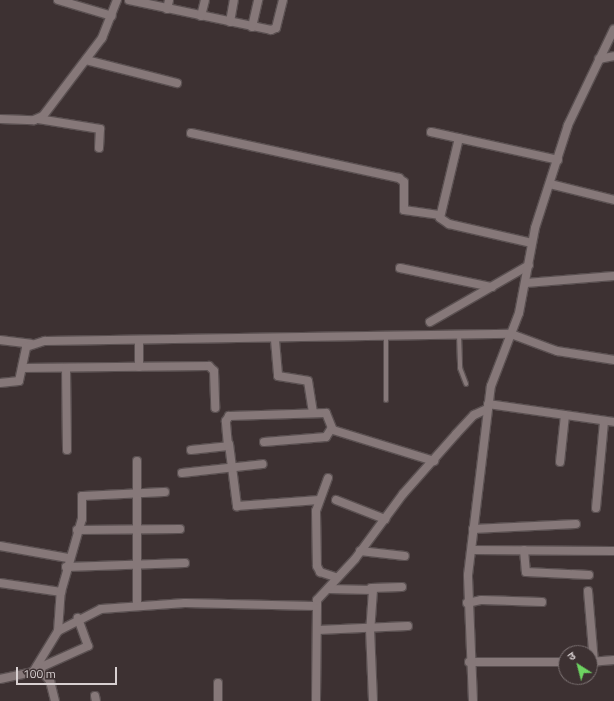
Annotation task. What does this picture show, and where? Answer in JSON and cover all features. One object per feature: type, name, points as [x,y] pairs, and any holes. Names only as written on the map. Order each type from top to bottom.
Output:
[{"type":"street","points":[[58,0],[80,3],[112,16]]},
{"type":"street","points":[[38,119],[86,60],[112,16],[117,0]]},
{"type":"street","points":[[129,0],[252,27],[274,30],[283,0]]},
{"type":"street","points":[[167,9],[169,0]]},
{"type":"street","points":[[201,16],[205,0]]},
{"type":"street","points":[[230,22],[234,0]]},
{"type":"street","points":[[252,27],[258,0]]},
{"type":"street","points":[[473,701],[469,662],[467,603],[473,528],[481,492],[488,407],[511,334],[527,274],[532,243],[568,125],[614,29]]},
{"type":"street","points":[[599,59],[614,56]]},
{"type":"street","points":[[86,60],[177,83]]},
{"type":"street","points":[[0,119],[38,119],[100,129],[99,148]]},
{"type":"street","points":[[431,132],[558,160]]},
{"type":"street","points":[[191,133],[399,178],[404,182],[404,210],[439,215],[449,224],[532,243]]},
{"type":"street","points":[[439,215],[459,138]]},
{"type":"street","points":[[550,184],[614,200]]},
{"type":"street","points":[[400,268],[492,287]]},
{"type":"street","points":[[430,322],[492,287],[527,274],[614,276]]},
{"type":"street","points":[[0,340],[31,344],[511,334],[557,351],[614,360]]},
{"type":"street","points":[[275,340],[278,376],[308,381],[313,413]]},
{"type":"street","points":[[139,341],[139,368]]},
{"type":"street","points":[[0,383],[19,381],[24,352],[31,344]]},
{"type":"street","points":[[22,368],[213,367],[215,408]]},
{"type":"street","points":[[66,368],[67,450]]},
{"type":"street","points":[[316,701],[318,630],[315,606],[335,577],[360,552],[385,519],[434,460],[474,415],[488,407],[614,422]]},
{"type":"street","points":[[264,442],[326,437],[331,429],[329,415],[313,413],[229,416],[226,421],[239,506],[319,500]]},
{"type":"street","points":[[560,462],[565,415]]},
{"type":"street","points":[[596,508],[604,421]]},
{"type":"street","points":[[331,429],[434,460]]},
{"type":"street","points":[[191,450],[229,444]]},
{"type":"street","points":[[137,462],[135,562],[137,604]]},
{"type":"street","points":[[182,473],[263,464]]},
{"type":"street","points":[[328,478],[319,500],[316,517],[317,566],[320,572],[335,577]]},
{"type":"street","points":[[38,667],[58,631],[61,592],[68,558],[78,530],[83,495],[165,492]]},
{"type":"street","points":[[336,500],[385,519]]},
{"type":"street","points":[[473,528],[576,524]]},
{"type":"street","points":[[78,530],[180,529]]},
{"type":"street","points":[[0,546],[68,558]]},
{"type":"street","points":[[472,550],[614,551]]},
{"type":"street","points":[[524,550],[526,572],[589,575]]},
{"type":"street","points":[[360,552],[405,556]]},
{"type":"street","points":[[66,567],[135,562],[185,563]]},
{"type":"street","points":[[0,583],[61,592]]},
{"type":"street","points":[[328,589],[402,587]]},
{"type":"street","points":[[371,588],[370,629],[374,701]]},
{"type":"street","points":[[588,591],[591,645]]},
{"type":"street","points":[[467,603],[481,600],[542,602]]},
{"type":"street","points":[[58,631],[78,618],[101,609],[137,604],[244,602],[315,606]]},
{"type":"street","points":[[0,679],[29,674],[38,667],[88,646],[78,618]]},
{"type":"street","points":[[318,630],[370,629],[408,626]]},
{"type":"street","points":[[598,661],[614,660]]},
{"type":"street","points":[[469,662],[558,662]]},
{"type":"street","points":[[38,667],[50,681],[55,701]]},
{"type":"street","points":[[218,683],[218,701]]},
{"type":"lane","points":[[459,336],[460,368],[466,384]]},
{"type":"lane","points":[[386,337],[386,400]]}]
